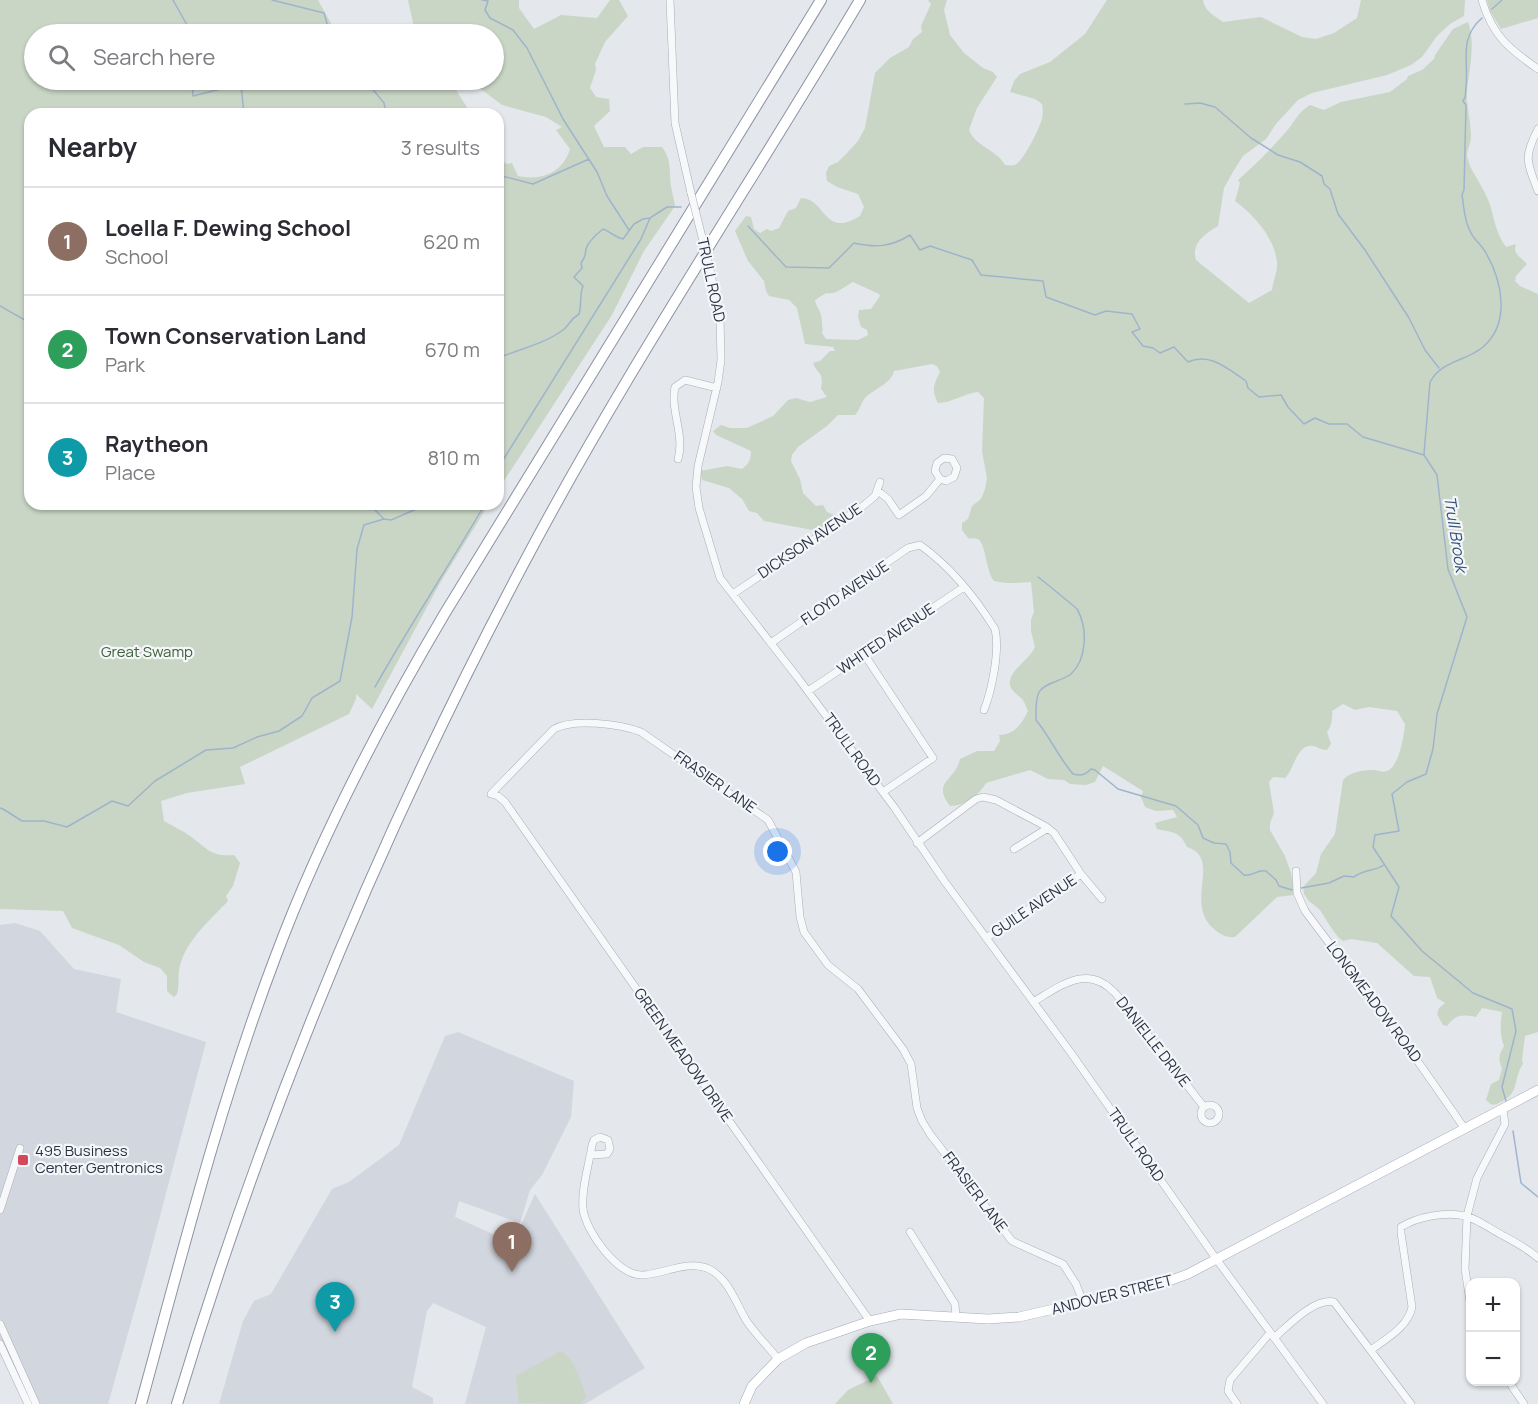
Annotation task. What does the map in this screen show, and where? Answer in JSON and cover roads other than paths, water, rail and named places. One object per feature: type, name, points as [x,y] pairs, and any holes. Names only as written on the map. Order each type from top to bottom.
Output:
[{"type":"highway","points":[[141,1404],[234,1073],[276,955],[339,809],[388,711],[445,613],[821,0]]},
{"type":"highway","points":[[177,1404],[230,1239],[267,1134],[347,932],[405,800],[524,562],[570,480],[653,339],[860,0]]},
{"type":"main road","name":"ANDOVER STREET","points":[[744,1404],[752,1386],[778,1359],[806,1343],[870,1321],[901,1314],[988,1319],[1019,1317],[1158,1285],[1188,1274],[1538,1090]]},
{"type":"street","name":"TRULL ROAD","points":[[670,0],[675,123],[721,324],[721,360],[717,388],[698,466],[696,488],[699,508],[720,578],[883,792],[917,843],[1216,1260],[1323,1404]]},
{"type":"street","points":[[1482,0],[1492,29],[1512,50],[1538,69]]},
{"type":"street","points":[[1538,129],[1529,145],[1526,159],[1538,191]]},
{"type":"street","points":[[678,459],[682,447],[675,409],[675,387],[685,380],[717,388]]},
{"type":"street","points":[[880,482],[878,491],[888,499],[899,514],[926,496],[940,479]]},
{"type":"street","name":"DICKSON AVENUE","points":[[733,594],[862,506],[878,491]]},
{"type":"street","name":"FLOYD AVENUE","points":[[771,643],[908,548],[920,545],[942,562],[964,587]]},
{"type":"street","points":[[964,587],[991,623],[997,638],[984,710]]},
{"type":"street","name":"WHITED AVENUE","points":[[808,691],[964,587]]},
{"type":"street","points":[[864,654],[933,758],[883,792]]},
{"type":"street","name":"FRASIER LANE","points":[[491,794],[554,729],[576,723],[623,726],[655,740],[762,815],[771,826],[796,872],[804,933],[828,964],[858,989],[903,1049],[911,1064],[917,1107],[930,1134],[1012,1241],[1063,1264],[1072,1277],[1083,1302]]},
{"type":"street","name":"GREEN MEADOW DRIVE","points":[[491,794],[505,802],[870,1321]]},
{"type":"street","points":[[917,843],[978,798],[983,797],[996,801],[1054,833],[1081,874],[1102,899]]},
{"type":"street","points":[[1014,849],[1048,828]]},
{"type":"street","name":"LONGMEADOW ROAD","points":[[1296,871],[1297,893],[1305,911],[1412,1053],[1465,1129]]},
{"type":"street","name":"GUILE AVENUE","points":[[986,938],[1081,874]]},
{"type":"street","name":"DANIELLE DRIVE","points":[[1033,1002],[1078,978],[1092,978],[1104,983],[1116,994],[1204,1107]]},
{"type":"street","points":[[1466,1278],[1467,1216],[1477,1178],[1505,1124],[1503,1109]]},
{"type":"street","points":[[0,1209],[20,1148]]},
{"type":"street","points":[[591,1155],[583,1209],[593,1233],[613,1261],[627,1271],[640,1275],[694,1266],[711,1270],[724,1282],[747,1321],[778,1359]]},
{"type":"street","points":[[1371,1350],[1410,1317],[1412,1306],[1401,1227],[1418,1219],[1455,1214],[1467,1216],[1525,1247],[1538,1258]]},
{"type":"street","points":[[910,1232],[955,1304],[956,1316]]},
{"type":"street","points":[[1237,1404],[1228,1391],[1230,1380],[1272,1335],[1314,1305],[1328,1301],[1337,1304],[1411,1404]]},
{"type":"street","points":[[0,1324],[36,1404]]},
{"type":"street","points":[[0,1344],[28,1404]]},
{"type":"street","points":[[1512,1386],[1524,1404]]},
{"type":"waterway","points":[[173,0],[186,24]]},
{"type":"waterway","points":[[272,0],[324,13],[327,24]]},
{"type":"waterway","points":[[482,0],[488,1],[485,10],[490,18],[502,24]]},
{"type":"waterway","points":[[1492,9],[1502,0]]},
{"type":"waterway","points":[[1424,454],[1430,382],[1447,365],[1483,347],[1498,326],[1500,314],[1501,302],[1496,276],[1486,253],[1468,227],[1462,195],[1466,105],[1463,101],[1466,95],[1467,42],[1482,18]]},
{"type":"waterway","points":[[504,25],[513,30],[527,48],[563,119],[597,172],[607,196],[629,230]]},
{"type":"waterway","points":[[193,90],[193,96],[217,90]]},
{"type":"waterway","points":[[242,90],[243,108]]},
{"type":"waterway","points":[[373,90],[384,103],[385,108]]},
{"type":"waterway","points":[[1185,104],[1200,103],[1215,107],[1251,138],[1278,155],[1300,162],[1322,176],[1324,184],[1330,189],[1338,214],[1365,250],[1409,318],[1425,350],[1439,368]]},
{"type":"waterway","points":[[504,177],[533,184],[589,159]]},
{"type":"waterway","name":"Trull Brook","points":[[504,356],[556,335],[579,314],[583,286],[574,277],[582,268],[581,263],[589,243],[603,229],[623,239],[634,224],[643,219],[650,218],[667,207],[681,207]]},
{"type":"waterway","points":[[504,458],[641,239],[650,218]]},
{"type":"waterway","name":"Trull Brook","points":[[748,226],[786,267],[829,268],[854,243],[869,246],[883,245],[910,235],[920,250],[930,246],[972,260],[981,275],[1043,281],[1046,297],[1095,315],[1106,311],[1132,314],[1140,329],[1132,332],[1143,346],[1153,348],[1160,353],[1174,347],[1188,362],[1204,359],[1218,363],[1246,381],[1248,388],[1259,397],[1281,395],[1288,407],[1304,424],[1315,418],[1329,424],[1347,424],[1363,437],[1424,455],[1437,475],[1448,569],[1467,617],[1437,714],[1433,749],[1426,774],[1407,782],[1392,794],[1399,831],[1375,835],[1373,847],[1399,887],[1391,916],[1422,951],[1473,993],[1512,1009],[1516,1031],[1502,1087],[1506,1101]]},
{"type":"waterway","points":[[0,306],[24,320]]},
{"type":"waterway","points":[[375,510],[383,518]]},
{"type":"waterway","points":[[0,808],[22,821],[44,821],[67,827],[112,801],[128,806],[155,781],[206,750],[233,748],[257,737],[279,731],[302,716],[312,698],[340,681],[352,617],[357,549],[364,525],[384,519],[391,520],[414,510]]},
{"type":"waterway","points":[[375,687],[481,510]]},
{"type":"waterway","points":[[1038,577],[1077,609],[1083,625],[1083,652],[1076,668],[1071,674],[1041,689],[1036,706],[1036,720],[1073,774],[1081,775],[1091,769],[1095,770],[1118,789],[1176,806],[1198,825],[1203,838],[1214,843],[1226,844],[1230,852],[1231,863],[1244,875],[1266,871],[1279,886],[1292,890]]},
{"type":"waterway","points":[[1301,888],[1329,883],[1344,876],[1354,877],[1384,865]]},
{"type":"waterway","name":"Trull Brook","points":[[1513,1131],[1521,1183],[1538,1197]]},
{"type":"place","name":"495 Business Center Gentronics","points":[[23,1160]]},
{"type":"place","name":"Loella F. Dewing School","points":[[512,1272]]},
{"type":"place","name":"Raytheon","points":[[335,1332]]},
{"type":"place","name":"Town Conservation Land","points":[[871,1383]]},
{"type":"park label","name":"Great Swamp","points":[[147,652]]}]
